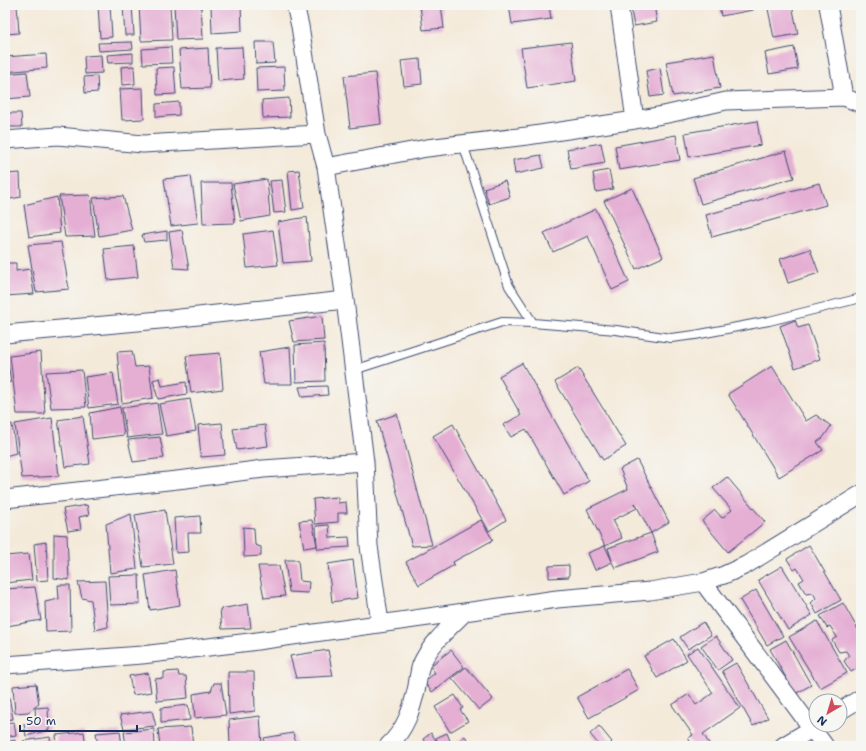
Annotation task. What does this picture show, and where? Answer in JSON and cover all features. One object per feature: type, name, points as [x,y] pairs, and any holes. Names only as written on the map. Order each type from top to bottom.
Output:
[{"type":"street","points":[[295,5],[300,26],[317,134],[326,167],[345,300],[365,462],[369,546],[380,623]]},
{"type":"street","points":[[618,5],[635,120]]},
{"type":"street","points":[[828,5],[844,97]]},
{"type":"street","points":[[326,167],[427,148],[527,136],[635,120],[726,101],[844,97],[861,104]]},
{"type":"street","points":[[5,140],[58,136],[142,144],[317,134]]},
{"type":"street","points":[[5,334],[171,319],[345,300]]},
{"type":"street","points":[[5,499],[263,469],[365,462]]},
{"type":"street","points":[[5,665],[142,655],[250,642],[557,599],[650,591],[703,582],[724,575],[746,565],[861,494]]},
{"type":"street","points":[[703,582],[808,718]]},
{"type":"street","points":[[388,746],[407,721],[413,706],[421,665],[428,652],[442,635],[465,612]]},
{"type":"street","points":[[848,706],[861,698]]},
{"type":"street","points":[[784,746],[808,731]]},
{"type":"street","points":[[818,733],[825,746]]},
{"type":"lane","points":[[463,144],[509,286],[533,322]]},
{"type":"lane","points":[[354,370],[502,322],[533,322],[616,330],[671,338],[695,335],[769,320],[861,298]]},
{"type":"building","points":[[5,5],[17,5],[19,33],[5,34]]},
{"type":"building","points":[[98,5],[110,5],[112,37],[100,38]]},
{"type":"building","points":[[132,5],[134,35],[125,35],[123,6]]},
{"type":"building","points":[[139,5],[170,5],[172,40],[141,41]]},
{"type":"building","points":[[174,5],[201,5],[203,39],[176,40]]},
{"type":"building","points":[[211,5],[241,5],[242,31],[212,33]]},
{"type":"building","points":[[420,5],[441,5],[444,28],[423,30]]},
{"type":"building","points":[[509,5],[549,5],[551,19],[512,24]]},
{"type":"building","points":[[630,5],[654,5],[657,22],[634,26]]},
{"type":"building","points":[[719,5],[752,5],[753,10],[721,16]]},
{"type":"building","points":[[792,5],[798,34],[774,38],[768,9]]},
{"type":"building","points":[[132,42],[133,49],[99,51],[98,43]]},
{"type":"building","points":[[255,42],[273,42],[275,63],[256,64]]},
{"type":"building","points":[[571,42],[576,81],[527,88],[521,48]]},
{"type":"building","points":[[171,47],[172,63],[143,64],[142,49]]},
{"type":"building","points":[[242,47],[244,79],[218,81],[216,48]]},
{"type":"building","points":[[794,47],[798,69],[769,74],[765,53]]},
{"type":"building","points":[[208,48],[210,88],[182,89],[179,50]]},
{"type":"building","points":[[133,53],[133,62],[108,63],[107,55]]},
{"type":"building","points":[[46,54],[47,68],[5,72],[5,57]]},
{"type":"building","points":[[714,54],[720,88],[673,96],[666,62]]},
{"type":"building","points":[[101,55],[102,73],[85,74],[84,56]]},
{"type":"building","points":[[420,59],[422,84],[404,86],[401,61]]},
{"type":"building","points":[[134,66],[135,84],[122,85],[121,67]]},
{"type":"building","points":[[174,67],[176,94],[157,95],[156,68]]},
{"type":"building","points":[[284,67],[285,91],[257,92],[256,68]]},
{"type":"building","points":[[660,68],[664,95],[650,97],[646,71]]},
{"type":"building","points":[[27,72],[30,97],[5,99],[5,74]]},
{"type":"building","points":[[375,73],[381,124],[350,128],[344,76]]},
{"type":"building","points":[[97,76],[98,92],[85,93],[84,77]]},
{"type":"building","points":[[143,88],[144,119],[122,120],[120,89]]},
{"type":"building","points":[[289,98],[290,117],[263,118],[262,100]]},
{"type":"building","points":[[179,102],[179,115],[156,117],[156,104]]},
{"type":"building","points":[[5,113],[21,113],[22,127],[5,127]]},
{"type":"building","points":[[757,121],[761,145],[689,157],[685,133]]},
{"type":"building","points":[[676,135],[680,160],[619,170],[615,146]]},
{"type":"building","points":[[601,143],[605,163],[571,169],[567,149]]},
{"type":"building","points":[[786,151],[794,178],[701,204],[693,178]]},
{"type":"building","points":[[541,155],[544,168],[515,174],[513,160]]},
{"type":"building","points":[[299,170],[304,208],[292,210],[288,171]]},
{"type":"building","points":[[609,170],[613,189],[596,192],[593,173]]},
{"type":"building","points":[[20,173],[21,197],[5,200],[5,174]]},
{"type":"building","points":[[191,176],[198,223],[171,226],[164,179]]},
{"type":"building","points":[[267,179],[270,216],[241,221],[233,184]]},
{"type":"building","points":[[282,180],[286,212],[274,213],[270,181]]},
{"type":"building","points":[[505,181],[510,197],[489,204],[484,188]]},
{"type":"building","points":[[201,183],[231,183],[235,223],[203,224]]},
{"type":"building","points":[[819,183],[826,205],[712,237],[706,215]]},
{"type":"building","points":[[632,188],[663,257],[636,269],[604,201]]},
{"type":"building","points":[[90,195],[95,236],[65,237],[59,196]]},
{"type":"building","points":[[123,196],[132,230],[99,236],[93,198]]},
{"type":"building","points":[[57,197],[60,233],[29,237],[24,205]]},
{"type":"building","points":[[596,209],[629,282],[612,290],[588,236],[553,252],[544,233]]},
{"type":"building","points":[[307,217],[311,261],[283,263],[278,222]]},
{"type":"building","points":[[182,230],[189,269],[174,268],[169,232]]},
{"type":"building","points":[[273,230],[278,265],[247,268],[243,234]]},
{"type":"building","points":[[167,231],[167,240],[144,242],[142,235]]},
{"type":"building","points":[[61,242],[69,289],[36,292],[28,245]]},
{"type":"building","points":[[134,246],[138,277],[108,280],[104,249]]},
{"type":"building","points":[[810,249],[819,273],[788,283],[780,259]]},
{"type":"building","points":[[5,263],[16,263],[16,271],[30,269],[34,294],[5,296]]},
{"type":"building","points":[[322,316],[324,340],[294,342],[289,321]]},
{"type":"building","points":[[795,320],[798,328],[808,325],[820,359],[795,368],[780,326]]},
{"type":"building","points":[[324,343],[325,381],[296,382],[295,345]]},
{"type":"building","points":[[290,347],[292,384],[264,384],[259,352]]},
{"type":"building","points":[[132,351],[135,367],[149,366],[153,398],[122,403],[117,352]]},
{"type":"building","points":[[41,352],[45,414],[17,414],[10,356]]},
{"type":"building","points":[[220,353],[223,389],[191,393],[186,356]]},
{"type":"building","points":[[7,357],[11,382],[5,383],[5,358]]},
{"type":"building","points":[[522,363],[589,481],[564,495],[526,429],[511,437],[503,425],[521,415],[499,376]]},
{"type":"building","points":[[772,366],[806,421],[816,415],[831,426],[823,438],[817,442],[823,450],[779,477],[728,394]]},
{"type":"building","points":[[578,368],[626,446],[603,460],[555,382]]},
{"type":"building","points":[[82,370],[86,407],[51,408],[46,372]]},
{"type":"building","points":[[113,373],[118,404],[89,408],[85,377]]},
{"type":"building","points":[[160,378],[162,386],[186,382],[187,394],[158,399],[153,380]]},
{"type":"building","points":[[327,386],[328,395],[302,397],[299,387]]},
{"type":"building","points":[[190,399],[196,431],[166,436],[159,404]]},
{"type":"building","points":[[157,403],[162,434],[127,438],[122,408]]},
{"type":"building","points":[[120,407],[124,435],[92,439],[90,413]]},
{"type":"building","points":[[397,414],[432,545],[412,546],[377,421]]},
{"type":"building","points":[[83,416],[90,464],[65,467],[58,420]]},
{"type":"building","points":[[52,418],[59,476],[22,478],[15,424]]},
{"type":"building","points":[[222,423],[225,455],[201,457],[198,425]]},
{"type":"building","points":[[12,424],[16,453],[5,456],[5,425]]},
{"type":"building","points":[[453,424],[506,520],[489,531],[433,436]]},
{"type":"building","points":[[265,425],[268,446],[237,450],[233,429]]},
{"type":"building","points":[[160,437],[164,458],[133,462],[128,440]]},
{"type":"building","points":[[637,460],[669,522],[651,533],[635,503],[637,508],[613,520],[622,538],[605,546],[587,509],[628,489],[620,469]]},
{"type":"building","points":[[727,477],[765,522],[728,552],[702,521],[715,510],[722,518],[732,510],[713,488]]},
{"type":"building","points":[[338,497],[338,503],[346,502],[347,513],[338,513],[338,522],[315,524],[313,499]]},
{"type":"building","points":[[87,505],[89,515],[79,517],[81,529],[68,531],[63,509]]},
{"type":"building","points":[[165,510],[173,564],[143,567],[135,515]]},
{"type":"building","points":[[131,514],[137,569],[110,573],[106,524]]},
{"type":"building","points":[[200,516],[201,533],[188,533],[189,552],[176,553],[174,518]]},
{"type":"building","points":[[312,520],[317,546],[304,548],[299,521]]},
{"type":"building","points":[[481,520],[493,540],[453,562],[454,565],[419,585],[406,562]]},
{"type":"building","points":[[329,525],[330,538],[349,537],[350,547],[318,549],[316,526]]},
{"type":"building","points":[[243,527],[254,528],[255,545],[261,547],[261,556],[244,557]]},
{"type":"building","points":[[651,533],[658,552],[615,568],[612,562],[595,570],[588,553],[605,546],[612,561],[608,548]]},
{"type":"building","points":[[54,534],[67,535],[69,580],[54,578]]},
{"type":"building","points":[[46,542],[48,580],[37,581],[34,544]]},
{"type":"building","points":[[809,545],[841,600],[817,614],[811,603],[816,598],[813,593],[806,594],[799,582],[804,579],[797,568],[794,570],[787,559]]},
{"type":"building","points":[[29,554],[32,580],[5,583],[5,556]]},
{"type":"building","points":[[285,560],[298,560],[300,581],[309,582],[308,593],[289,592]]},
{"type":"building","points":[[353,560],[358,598],[332,602],[328,564]]},
{"type":"building","points":[[569,565],[569,577],[549,578],[549,566]]},
{"type":"building","points":[[258,566],[279,566],[285,596],[264,598]]},
{"type":"building","points":[[782,566],[812,615],[788,630],[758,580]]},
{"type":"building","points":[[175,570],[180,605],[150,610],[145,575]]},
{"type":"building","points":[[139,575],[140,604],[110,605],[108,576]]},
{"type":"building","points":[[105,581],[108,627],[95,630],[91,600],[82,598],[78,582]]},
{"type":"building","points":[[58,585],[70,585],[71,631],[46,632],[45,602],[59,599]]},
{"type":"building","points":[[35,587],[41,620],[7,626],[5,589]]},
{"type":"building","points":[[756,590],[783,636],[767,645],[740,600]]},
{"type":"building","points":[[843,603],[861,635],[861,666],[851,672],[844,661],[849,656],[846,651],[839,652],[832,640],[837,637],[830,626],[827,628],[820,616]]},
{"type":"building","points":[[248,604],[251,628],[222,629],[220,609]]},
{"type":"building","points":[[817,621],[847,673],[820,688],[789,637]]},
{"type":"building","points":[[703,622],[711,635],[688,649],[680,637]]},
{"type":"building","points":[[716,636],[732,660],[718,670],[701,646]]},
{"type":"building","points":[[674,639],[687,660],[657,678],[644,656]]},
{"type":"building","points":[[786,640],[811,685],[795,694],[770,649]]},
{"type":"building","points":[[698,647],[740,708],[703,734],[710,745],[708,746],[693,746],[688,738],[693,735],[672,705],[689,694],[696,705],[713,693],[687,654]]},
{"type":"building","points":[[328,650],[333,676],[296,678],[290,656]]},
{"type":"building","points":[[451,650],[464,667],[432,692],[424,682],[435,673],[430,666]]},
{"type":"building","points":[[736,663],[768,718],[753,726],[722,671]]},
{"type":"building","points":[[466,667],[493,699],[479,710],[452,678]]},
{"type":"building","points":[[627,669],[639,690],[589,718],[577,697]]},
{"type":"building","points":[[178,671],[179,676],[186,676],[188,698],[157,701],[155,679],[164,678],[164,672]]},
{"type":"building","points":[[228,672],[254,672],[255,711],[229,714]]},
{"type":"building","points":[[148,673],[151,692],[133,695],[129,676]]},
{"type":"building","points":[[214,683],[221,683],[226,715],[195,718],[193,694],[211,691]]},
{"type":"building","points":[[36,684],[39,704],[28,712],[15,713],[13,686]]},
{"type":"building","points":[[455,695],[463,708],[460,710],[468,721],[450,732],[435,707]]},
{"type":"building","points":[[9,696],[13,719],[5,720],[5,697]]},
{"type":"building","points":[[188,705],[190,720],[161,723],[161,708]]},
{"type":"building","points":[[48,707],[49,730],[26,736],[24,724],[36,721],[35,708]]},
{"type":"building","points":[[152,711],[156,726],[124,729],[120,715]]},
{"type":"building","points":[[260,716],[262,746],[230,746],[229,720]]},
{"type":"building","points":[[14,722],[16,735],[5,737],[5,723]]},
{"type":"building","points":[[599,726],[612,742],[608,746],[600,746],[590,734]]},
{"type":"building","points":[[191,727],[193,746],[160,746],[158,729]]},
{"type":"building","points":[[154,729],[155,746],[126,746],[124,732]]},
{"type":"building","points":[[120,731],[122,746],[98,746],[96,733]]},
{"type":"building","points":[[84,732],[86,746],[57,746],[56,735]]},
{"type":"building","points":[[293,733],[297,746],[266,746],[264,738]]},
{"type":"building","points":[[431,733],[439,745],[436,738],[447,733],[452,746],[427,746],[423,739]]},
{"type":"building","points":[[465,736],[470,744],[460,746],[457,742]]},
{"type":"building","points":[[50,737],[51,746],[23,746],[23,741]]},
{"type":"building","points":[[15,740],[16,746],[5,746],[5,742]]}]
